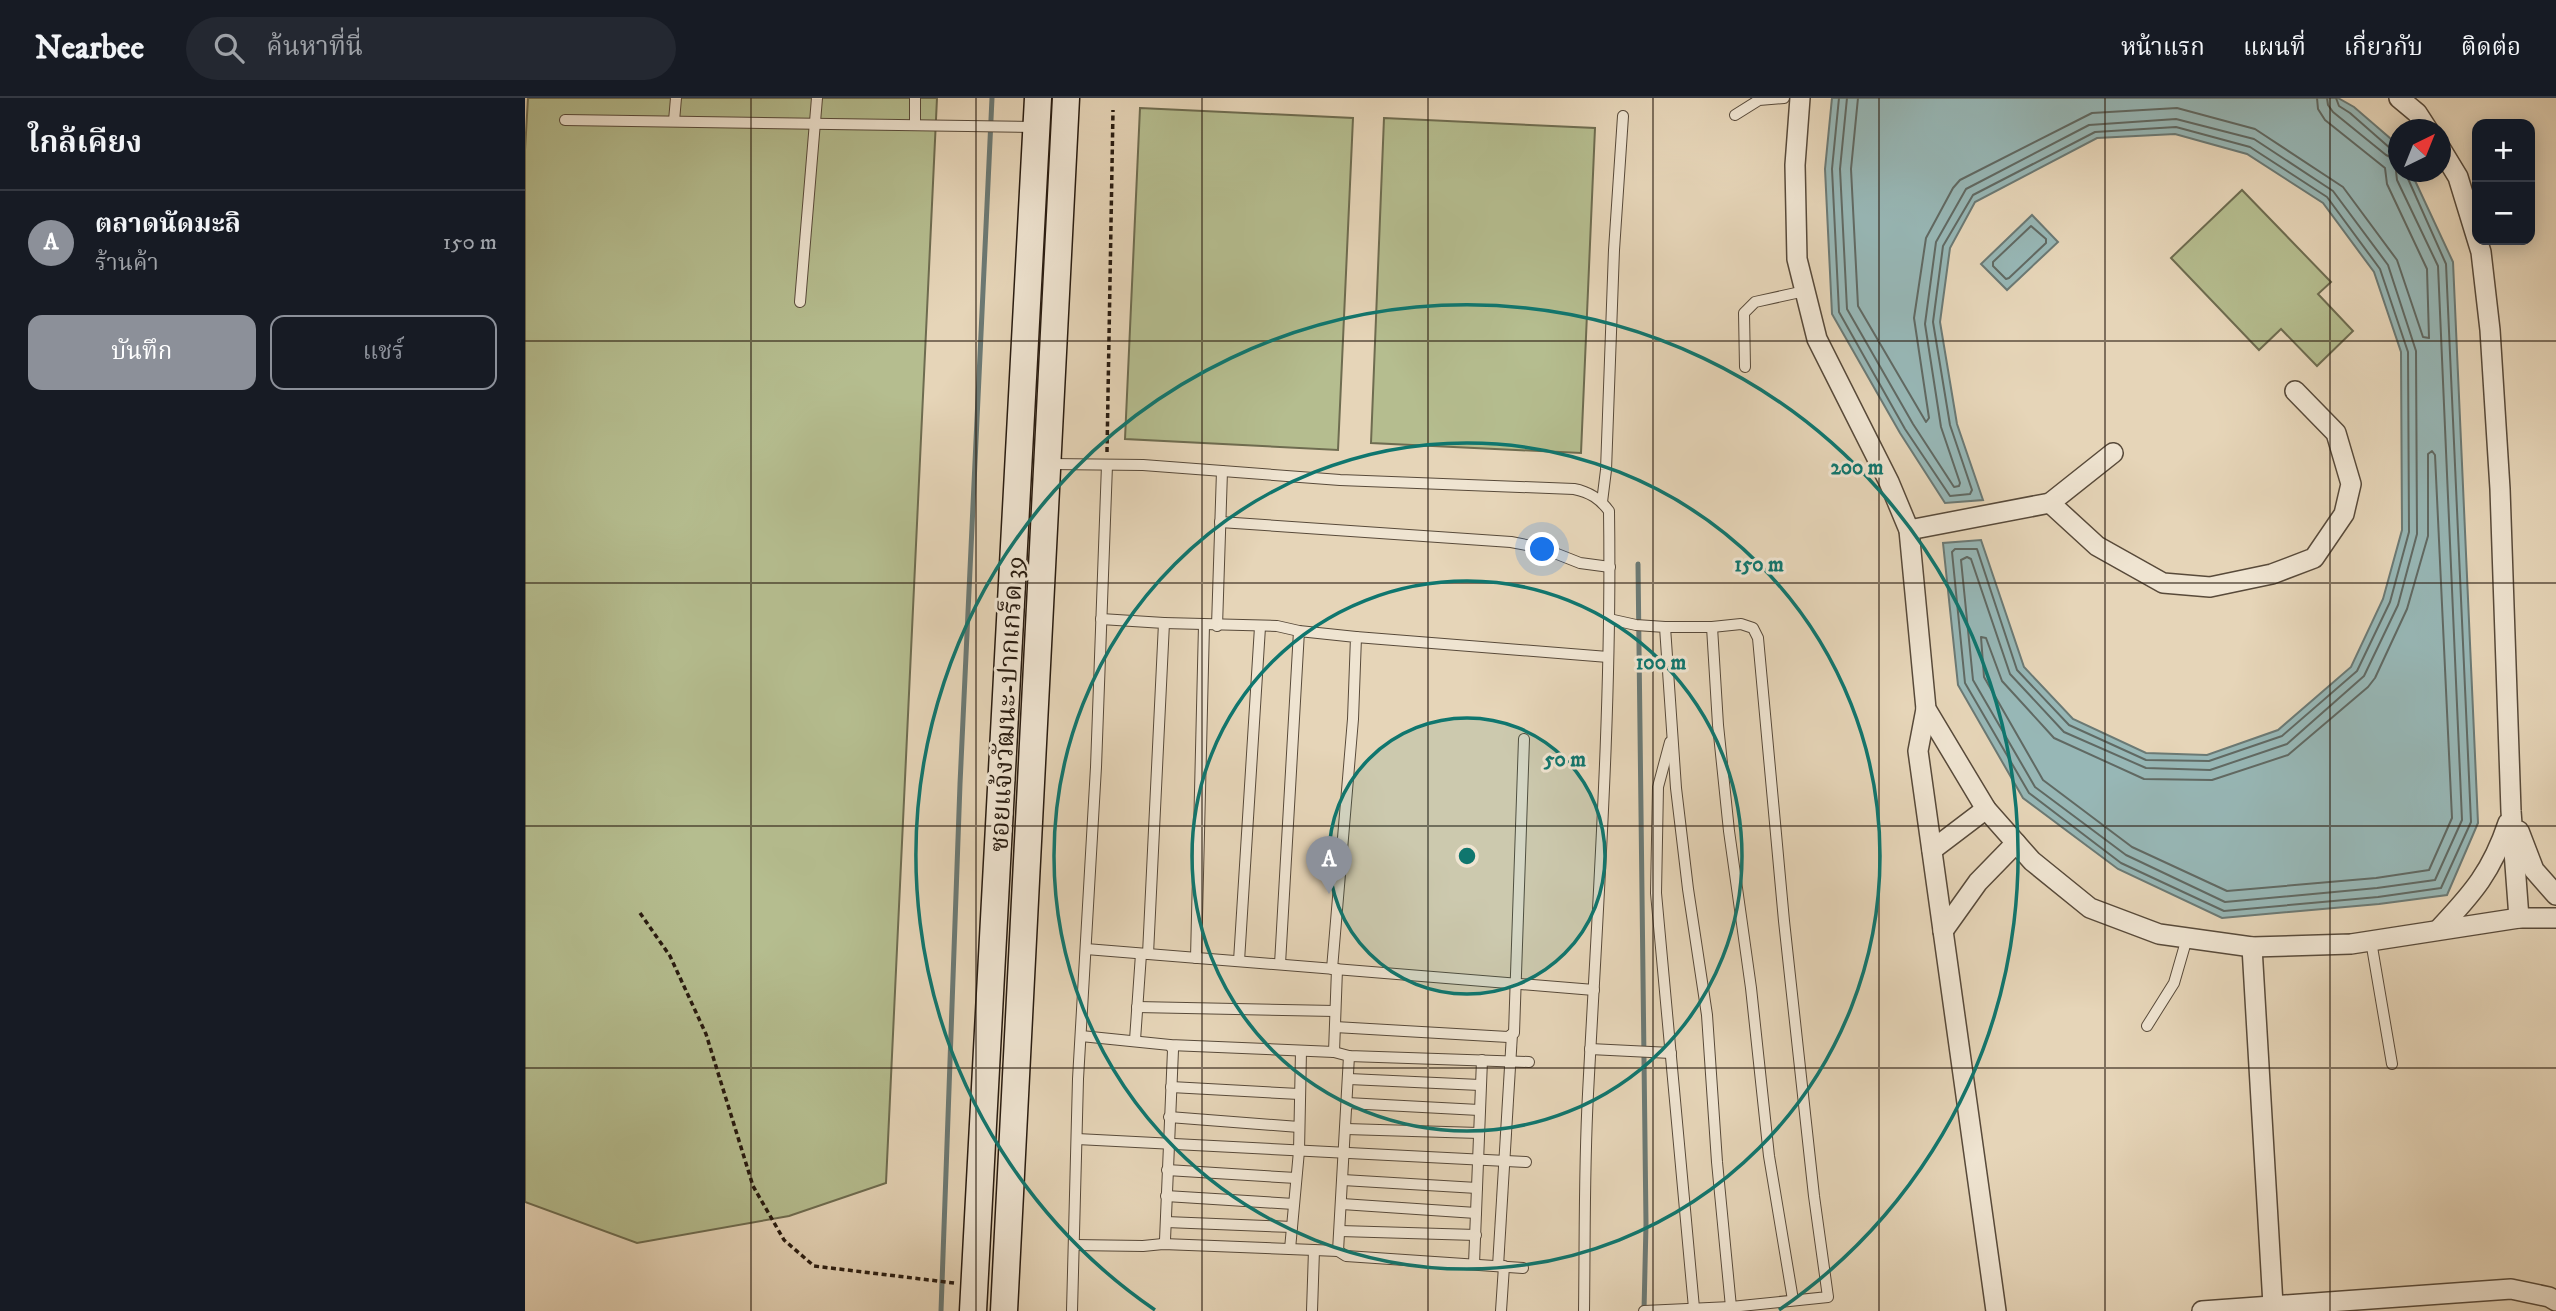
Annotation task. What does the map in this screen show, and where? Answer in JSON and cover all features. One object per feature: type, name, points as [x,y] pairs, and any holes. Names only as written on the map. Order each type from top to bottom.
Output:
[{"type":"main road","name":"ซอยแจ้งวัฒนะ-ปากเกร็ด 39","points":[[973,1311],[1038,98]]},
{"type":"main road","name":"ซอยแจ้งวัฒนะ-ปากเกร็ด 39","points":[[1004,1311],[1066,98]]},
{"type":"street","points":[[1800,98],[1795,165],[1797,259],[1817,339],[1889,482],[1909,530],[1926,709],[1918,751],[1997,1311]]},
{"type":"street","points":[[2399,98],[2421,119]]},
{"type":"street","points":[[2451,165],[2458,177],[2481,252],[2490,330],[2500,489],[2511,811],[2519,918]]},
{"type":"street","points":[[2050,503],[2097,546],[2163,583],[2210,587],[2271,574],[2314,558],[2344,514],[2351,484],[2336,433],[2295,391]]},
{"type":"street","points":[[1909,530],[2050,503],[2113,453]]},
{"type":"street","points":[[1926,709],[1986,809],[2032,861],[2089,908],[2159,934],[2252,947],[2351,944],[2519,918],[2556,918]]},
{"type":"street","points":[[1932,850],[1986,809]]},
{"type":"street","points":[[2511,811],[2534,870],[2556,895]]},
{"type":"street","points":[[2439,929],[2478,887],[2500,848],[2511,811]]},
{"type":"street","points":[[1943,931],[1978,882],[2016,843]]},
{"type":"street","points":[[2252,947],[2273,1304]]},
{"type":"street","points":[[2202,1311],[2511,1289],[2556,1301]]},
{"type":"lane","points":[[674,121],[676,98]]},
{"type":"lane","points":[[800,302],[817,124],[817,98]]},
{"type":"lane","points":[[915,98],[915,125]]},
{"type":"lane","points":[[1735,115],[1759,100],[1784,98]]},
{"type":"lane","points":[[1602,502],[1607,470],[1614,250],[1623,116]]},
{"type":"lane","points":[[565,120],[1037,127]]},
{"type":"lane","points":[[1745,367],[1744,313],[1755,302],[1805,291]]},
{"type":"lane","points":[[1047,464],[1574,489],[1591,494],[1609,511],[1608,657],[1590,1049],[1584,1311]]},
{"type":"lane","points":[[1072,1311],[1081,1036],[1107,465]]},
{"type":"lane","points":[[1217,626],[1222,471]]},
{"type":"lane","points":[[1220,522],[1511,542],[1542,548],[1580,563],[1610,567]]},
{"type":"lane","points":[[1101,619],[1217,626],[1277,626],[1356,637],[1608,657]]},
{"type":"lane","points":[[1609,619],[1636,625],[1665,627],[1741,624],[1753,628],[1758,638],[1784,921],[1814,1196],[1828,1297],[1731,1307],[1644,1311]]},
{"type":"lane","points":[[1135,1040],[1145,954],[1164,623]]},
{"type":"lane","points":[[1196,958],[1204,625]]},
{"type":"lane","points":[[1239,961],[1260,627]]},
{"type":"lane","points":[[1665,627],[1672,732],[1688,889],[1707,1015],[1731,1307]]},
{"type":"lane","points":[[1712,627],[1718,725],[1729,831],[1751,988],[1769,1156],[1793,1300]]},
{"type":"lane","points":[[1280,964],[1299,631]]},
{"type":"lane","points":[[1334,1052],[1334,969],[1353,719],[1356,637]]},
{"type":"lane","points":[[1672,732],[1658,787],[1656,892],[1694,1308]]},
{"type":"lane","points":[[1501,1311],[1524,739]]},
{"type":"lane","points":[[2147,1026],[2174,983],[2187,938]]},
{"type":"lane","points":[[2371,941],[2392,1064]]},
{"type":"lane","points":[[1086,949],[1594,990]]},
{"type":"lane","points":[[1137,1007],[1335,1011]]},
{"type":"lane","points":[[1335,1027],[1508,1037],[1512,1034]]},
{"type":"lane","points":[[1081,1036],[1170,1045],[1334,1052],[1349,1056],[1529,1062]]},
{"type":"lane","points":[[1163,1244],[1173,1050],[1170,1045]]},
{"type":"lane","points":[[1590,1049],[1671,1053]]},
{"type":"lane","points":[[1290,1249],[1299,1151],[1301,1051]]},
{"type":"lane","points":[[1338,1251],[1349,1056]]},
{"type":"lane","points":[[1474,1264],[1482,1060]]},
{"type":"lane","points":[[1349,1079],[1480,1085]]},
{"type":"lane","points":[[1171,1087],[1299,1094]]},
{"type":"lane","points":[[1347,1103],[1479,1110]]},
{"type":"lane","points":[[1169,1117],[1299,1127]]},
{"type":"lane","points":[[1346,1129],[1479,1133]]},
{"type":"lane","points":[[1077,1139],[1526,1162]]},
{"type":"lane","points":[[1167,1170],[1296,1178]]},
{"type":"lane","points":[[1343,1181],[1477,1188]]},
{"type":"lane","points":[[1166,1196],[1294,1204]]},
{"type":"lane","points":[[1342,1203],[1476,1213]]},
{"type":"lane","points":[[1165,1222],[1292,1227]]},
{"type":"lane","points":[[1340,1231],[1476,1236]]},
{"type":"lane","points":[[1074,1245],[1143,1247],[1163,1244],[1338,1251],[1346,1256],[1523,1268]]},
{"type":"lane","points":[[1312,1311],[1314,1250]]},
{"type":"path","points":[[1107,465],[1113,110]]},
{"type":"path","points":[[640,913],[670,956],[706,1034],[753,1186],[785,1240],[814,1266],[975,1284]]},
{"type":"green space","points":[[528,98],[937,98],[886,1183],[789,1216],[637,1243],[525,1202],[525,150]]},
{"type":"green space","points":[[1140,108],[1353,118],[1338,450],[1125,439]]},
{"type":"green space","points":[[1384,118],[1595,128],[1581,453],[1371,443]]},
{"type":"green space","points":[[2242,190],[2331,282],[2318,294],[2353,331],[2317,366],[2281,329],[2259,350],[2171,258]]},
{"type":"water","points":[[1832,98],[2338,98],[2354,107],[2388,136],[2388,182],[2416,182],[2453,262],[2478,823],[2447,895],[2222,918],[2118,869],[2023,798],[1958,685],[1943,543],[1981,540],[2024,667],[2073,719],[2146,753],[2207,755],[2278,730],[2351,667],[2383,599],[2402,530],[2401,352],[2374,272],[2323,203],[2247,154],[2175,134],[2097,138],[1975,202],[1950,248],[1940,322],[1957,424],[1983,500],[1945,503],[1900,433],[1832,314],[1825,169]]},
{"type":"water","points":[[2032,215],[2058,242],[2007,290],[1981,264]]},
{"type":"waterway","points":[[941,1311],[960,784],[992,98]]},
{"type":"waterway","points":[[1638,564],[1646,1224],[1644,1311]]},
{"type":"place","name":"ตลาดนัดมะลิ","points":[[1329,894]]}]
